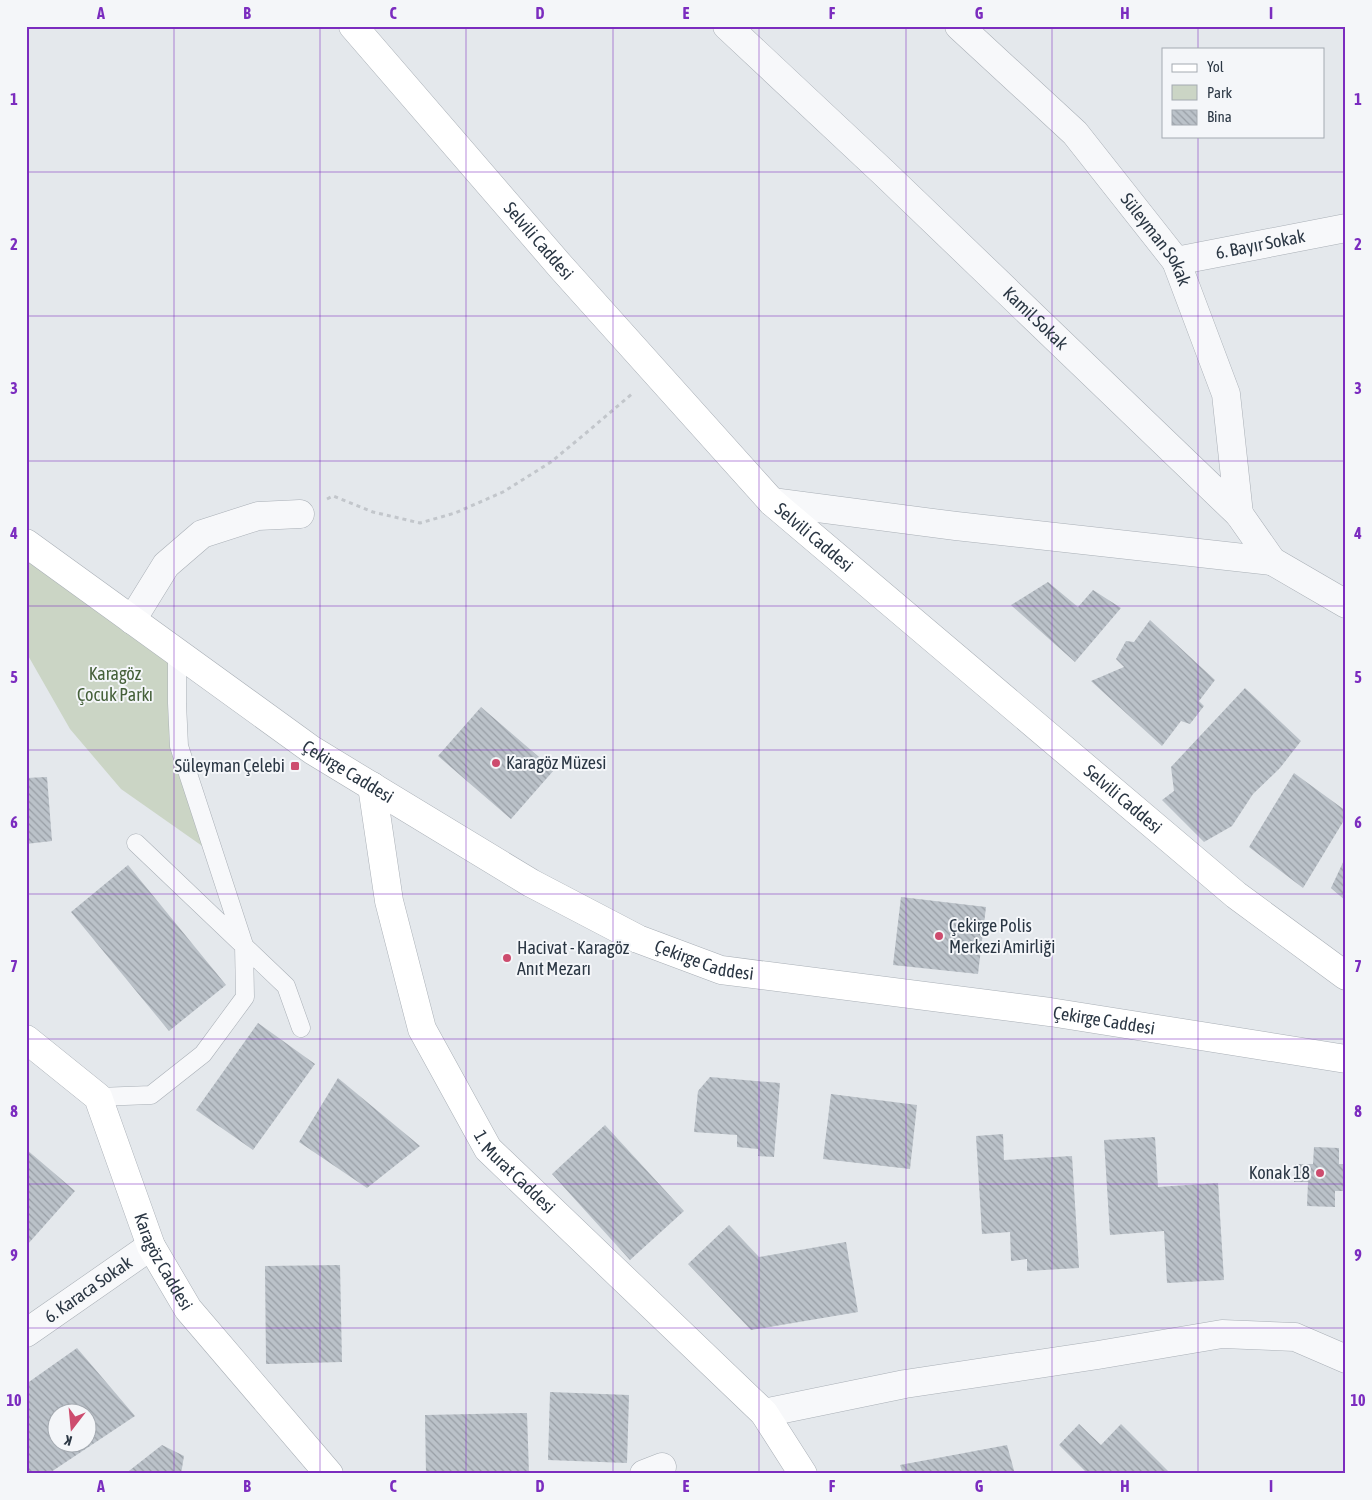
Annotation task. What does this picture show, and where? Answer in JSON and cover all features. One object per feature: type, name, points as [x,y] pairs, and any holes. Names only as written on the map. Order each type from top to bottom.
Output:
[{"type":"street","name":"Selvili Caddesi","points":[[353,26],[561,267],[772,502],[1236,895],[1346,976]]},
{"type":"street","name":"Kamil Sokak","points":[[727,26],[884,173],[1239,514],[1272,561],[1346,604]]},
{"type":"street","name":"Süleyman Sokak","points":[[959,26],[1075,133],[1176,261],[1226,394],[1239,514]]},
{"type":"street","name":"6. Bayır Sokak","points":[[1176,261],[1346,228]]},
{"type":"street","points":[[772,502],[956,526],[1272,561]]},
{"type":"street","points":[[132,620],[166,565],[202,534],[258,516],[300,514]]},
{"type":"street","name":"Çekirge Caddesi","points":[[26,543],[312,750],[532,883],[638,939],[721,970],[1050,1012],[1346,1059]]},
{"type":"street","name":"1. Murat Caddesi","points":[[372,786],[389,901],[422,1029],[488,1149],[764,1413],[803,1474]]},
{"type":"street","points":[[26,1039],[98,1097]]},
{"type":"street","name":"Karagöz Caddesi","points":[[98,1097],[151,1246],[188,1309],[329,1474]]},
{"type":"street","name":"6. Karaca Sokak","points":[[26,1333],[151,1246]]},
{"type":"street","points":[[764,1413],[905,1384],[1222,1334],[1295,1337],[1346,1359]]},
{"type":"lane","points":[[98,1097],[151,1095],[203,1054],[245,997],[244,945],[179,746],[177,652]]},
{"type":"lane","points":[[136,842],[286,986],[301,1028]]},
{"type":"path","points":[[300,514],[333,496],[372,512],[420,524],[455,513],[503,492],[551,462],[656,372]]},
{"type":"green space","name":"Karagöz Çocuk Parkı","points":[[26,543],[177,652],[177,703],[215,855],[121,789],[70,729],[26,652]]},
{"type":"building","points":[[1048,582],[1078,607],[1093,590],[1121,608],[1075,662],[1011,605]]},
{"type":"building","points":[[1150,620],[1215,680],[1199,701],[1204,706],[1190,724],[1181,721],[1162,746],[1091,681],[1124,667],[1116,659],[1126,641],[1134,642]]},
{"type":"building","points":[[1245,688],[1301,741],[1280,768],[1253,794],[1232,826],[1204,842],[1162,800],[1174,791],[1171,767]]},
{"type":"building","name":"Karagöz Müzesi","points":[[481,707],[554,770],[511,819],[438,756]]},
{"type":"building","points":[[1294,773],[1346,811],[1346,817],[1303,888],[1249,847]]},
{"type":"building","points":[[47,777],[52,841],[26,844],[26,778]]},
{"type":"building","points":[[1346,856],[1346,901],[1331,888]]},
{"type":"building","points":[[128,865],[226,985],[169,1031],[71,912]]},
{"type":"building","name":"Çekirge Polis Merkezi Amirliği","points":[[901,897],[986,907],[978,974],[893,965]]},
{"type":"building","points":[[258,1023],[315,1064],[253,1150],[196,1110]]},
{"type":"building","points":[[710,1077],[780,1083],[774,1157],[758,1156],[758,1149],[737,1147],[737,1135],[694,1132],[698,1091]]},
{"type":"building","points":[[338,1078],[420,1146],[367,1188],[299,1142]]},
{"type":"building","points":[[831,1094],[917,1105],[910,1169],[823,1159]]},
{"type":"building","points":[[605,1125],[684,1211],[630,1260],[552,1174]]},
{"type":"building","points":[[1003,1134],[1004,1160],[1072,1156],[1079,1268],[1027,1271],[1027,1259],[1011,1261],[1010,1232],[982,1234],[976,1136]]},
{"type":"building","points":[[1155,1137],[1158,1187],[1218,1183],[1224,1280],[1167,1283],[1164,1231],[1110,1235],[1104,1140]]},
{"type":"building","name":"Konak 18","points":[[1314,1147],[1339,1148],[1339,1164],[1346,1164],[1346,1191],[1335,1191],[1335,1207],[1307,1206],[1308,1182],[1294,1182],[1295,1164],[1313,1164]]},
{"type":"building","points":[[26,1149],[75,1191],[28,1244],[26,1243]]},
{"type":"building","points":[[729,1225],[759,1257],[846,1242],[858,1312],[751,1330],[688,1264]]},
{"type":"building","points":[[340,1265],[342,1362],[266,1364],[265,1266]]},
{"type":"building","points":[[77,1348],[135,1416],[98,1441],[98,1402],[48,1402],[48,1452],[81,1452],[48,1474],[26,1474],[26,1384]]},
{"type":"building","points":[[550,1392],[629,1395],[627,1463],[548,1460]]},
{"type":"building","points":[[527,1413],[529,1474],[426,1474],[425,1415]]},
{"type":"building","points":[[1079,1424],[1101,1445],[1121,1424],[1168,1471],[1166,1474],[1088,1474],[1059,1445]]},
{"type":"building","points":[[162,1445],[184,1456],[181,1474],[125,1474]]},
{"type":"building","points":[[1007,1445],[1015,1474],[903,1474],[900,1465]]},
{"type":"place","name":"Karagöz Müzesi","points":[[496,763]]},
{"type":"place","name":"Süleyman Çelebi","points":[[295,766]]},
{"type":"place","name":"Çekirge Polis Merkezi Amirliği","points":[[939,936]]},
{"type":"place","name":"Hacivat - Karagöz Anıt Mezarı","points":[[507,958]]},
{"type":"place","name":"Konak 18","points":[[1320,1173]]}]
